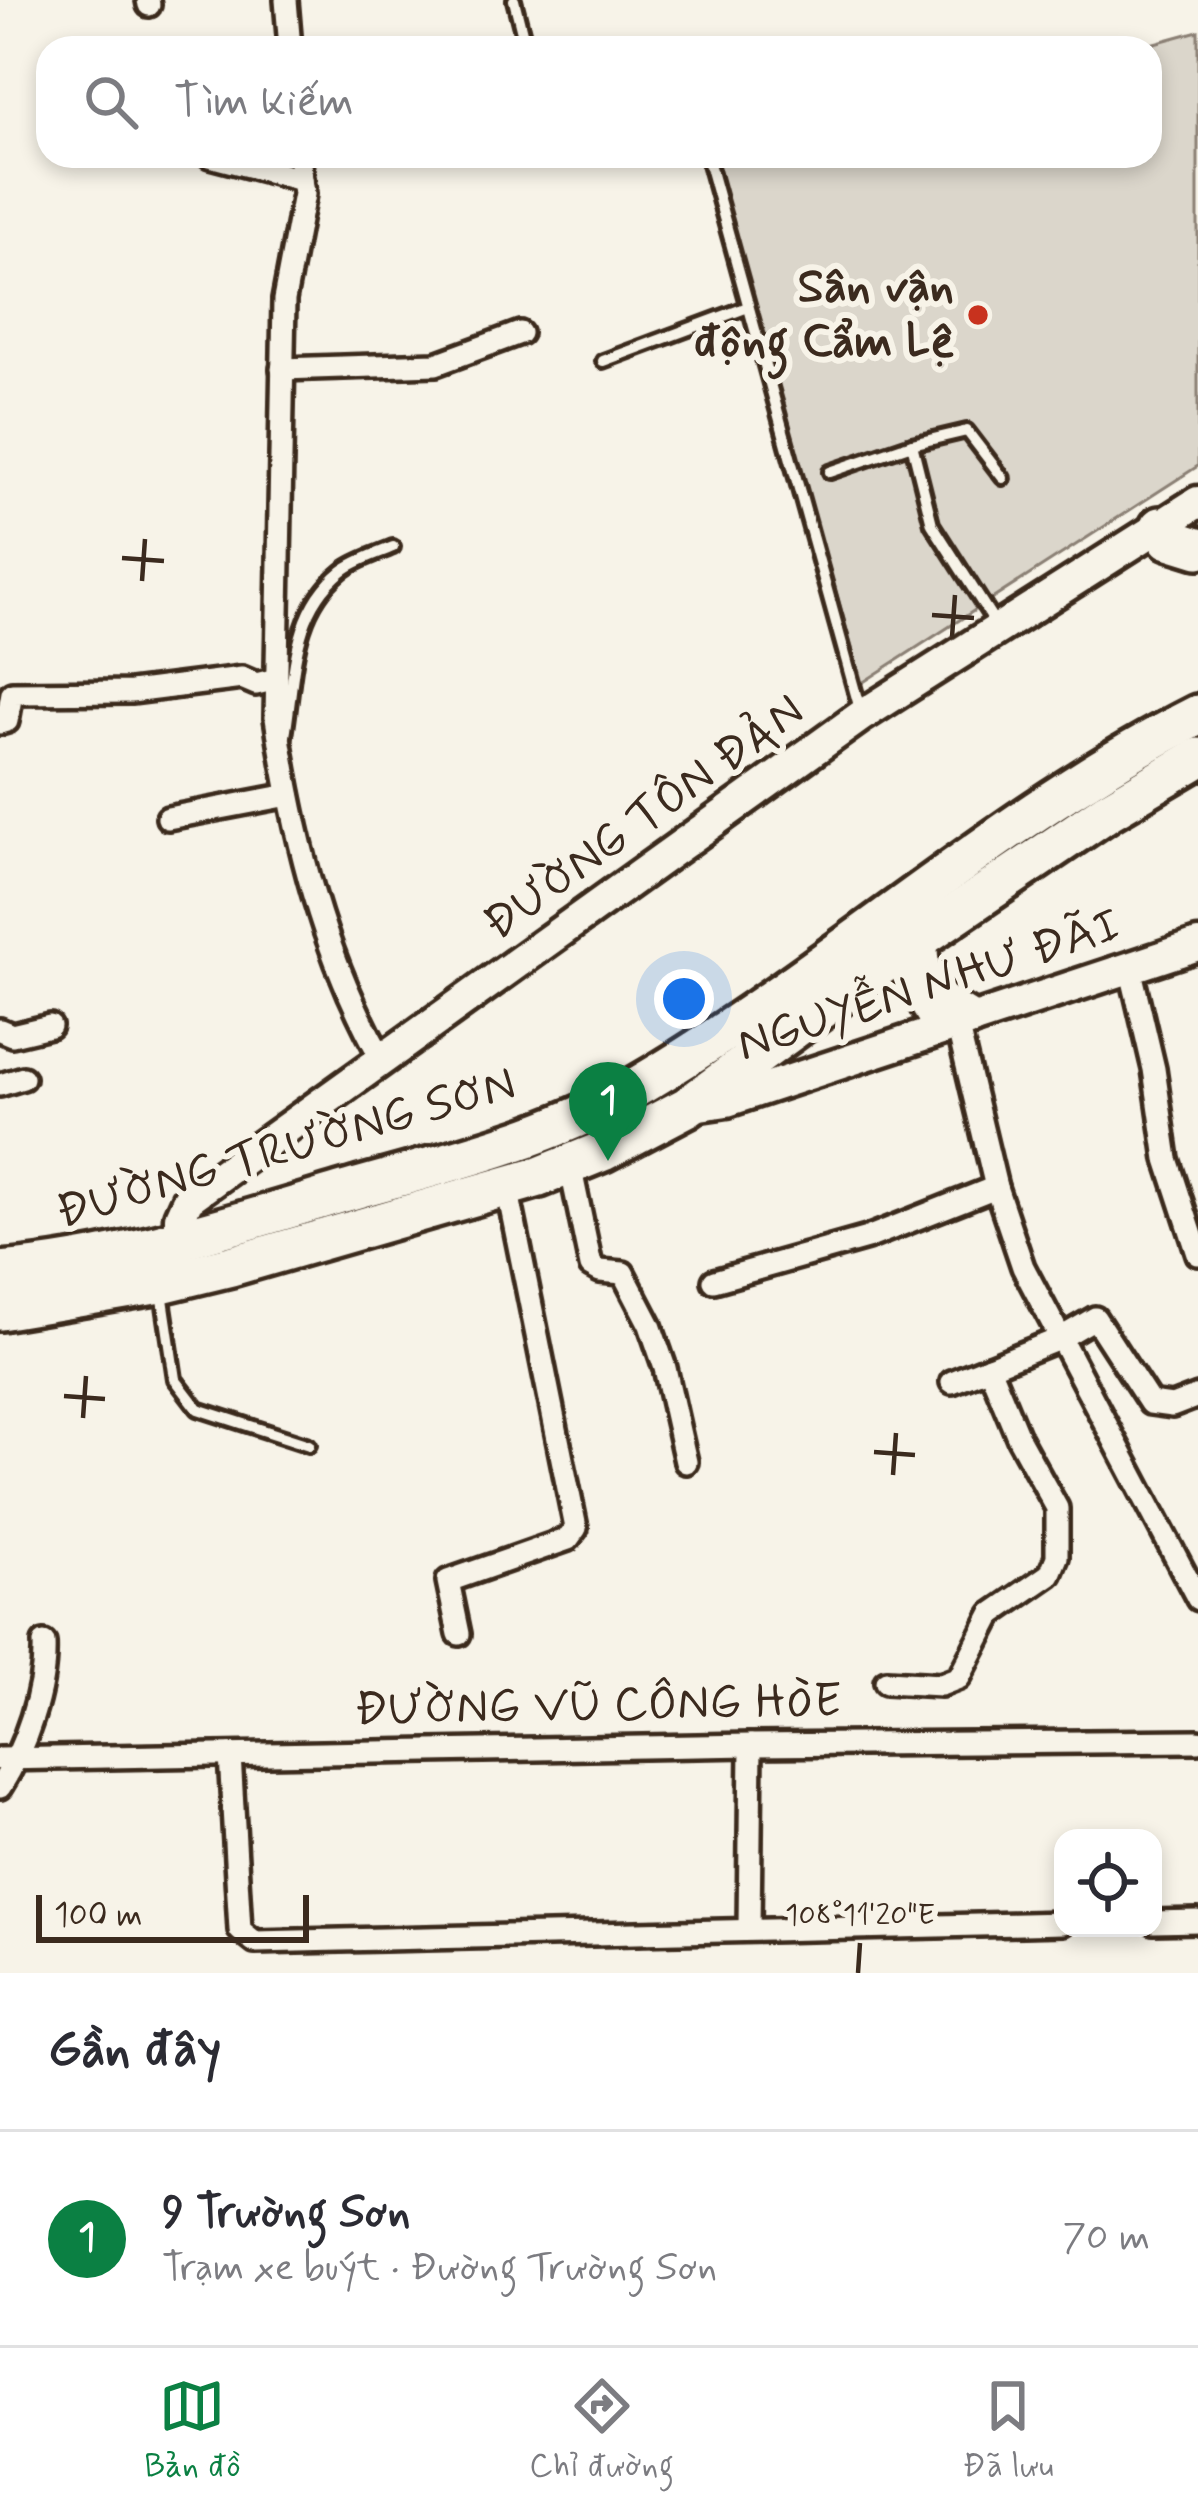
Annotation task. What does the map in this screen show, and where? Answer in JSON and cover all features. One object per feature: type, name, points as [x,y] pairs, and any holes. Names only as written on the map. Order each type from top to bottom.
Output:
[{"type":"highway","points":[[1160,526],[1169,539],[1198,548]]},
{"type":"highway","name":"ĐƯỜNG TRƯỜNG SƠN","points":[[0,1310],[161,1283],[507,1186],[570,1165],[687,1107],[1088,778],[1198,715]]},
{"type":"highway","name":"ĐƯỜNG TRƯỜNG SƠN","points":[[0,1272],[46,1268],[180,1239],[551,1128],[597,1108],[743,1018],[895,940],[1198,758]]},
{"type":"main road","points":[[895,940],[921,965],[929,989],[955,1025]]},
{"type":"street","points":[[286,0],[289,36]]},
{"type":"street","points":[[256,168],[302,180]]},
{"type":"street","points":[[300,168],[304,194],[284,300],[276,718],[289,795],[323,924],[355,1011],[383,1060]]},
{"type":"street","points":[[282,369],[436,364],[520,333]]},
{"type":"street","name":"ĐƯỜNG TÔN ĐẢN","points":[[180,1239],[180,1217],[188,1198],[862,716],[1198,502]]},
{"type":"street","points":[[0,723],[7,722],[12,693],[131,692],[242,677],[256,684],[277,679]]},
{"type":"street","points":[[168,818],[289,795]]},
{"type":"street","name":"NGUYỄN NHƯ ĐÃI","points":[[687,1107],[727,1101],[1198,945]]},
{"type":"street","points":[[1130,967],[1154,1070],[1167,1159],[1198,1254]]},
{"type":"street","points":[[955,1025],[996,1187],[1023,1267],[1198,1599]]},
{"type":"street","points":[[0,1030],[12,1035],[50,1026]]},
{"type":"street","points":[[0,1084],[23,1078]]},
{"type":"street","points":[[570,1165],[591,1266],[623,1273],[650,1325],[674,1402],[686,1462]]},
{"type":"street","points":[[459,1634],[448,1582],[568,1539],[576,1528],[507,1186]]},
{"type":"street","points":[[714,1281],[867,1238],[996,1187]]},
{"type":"street","points":[[952,1382],[1059,1339],[1095,1318],[1150,1403],[1172,1406],[1198,1396]]},
{"type":"street","points":[[886,1682],[940,1685],[959,1678],[992,1614],[1013,1604],[1056,1564],[1057,1508],[1019,1439],[988,1367]]},
{"type":"street","points":[[0,1787],[39,1687],[44,1643]]},
{"type":"street","name":"ĐƯỜNG VŨ CÔNG HÒE","points":[[8,1759],[1198,1741]]},
{"type":"street","points":[[748,1929],[751,1745]]},
{"type":"street","points":[[230,1755],[240,1930],[255,1942],[1054,1923]]},
{"type":"street","points":[[1162,1922],[1198,1921]]},
{"type":"lane","points":[[514,0],[523,36]]},
{"type":"lane","points":[[710,168],[862,716]]},
{"type":"lane","points":[[603,361],[748,307]]},
{"type":"lane","points":[[830,472],[967,430],[1003,478]]},
{"type":"lane","points":[[912,444],[932,524],[998,629]]},
{"type":"lane","points":[[282,757],[295,656],[311,602],[344,569],[393,547]]},
{"type":"lane","points":[[161,1283],[175,1379],[198,1409],[309,1445]]},
{"type":"shaded area","name":"Sân vận động Cẩm Lệ","points":[[1198,31],[1198,466],[862,683],[715,168],[1162,168],[1162,41]]},
{"type":"place","name":"Sân vận động Cẩm Lệ","points":[[978,315]]},
{"type":"place","name":"9 Trường Sơn","points":[[608,1161]]}]
